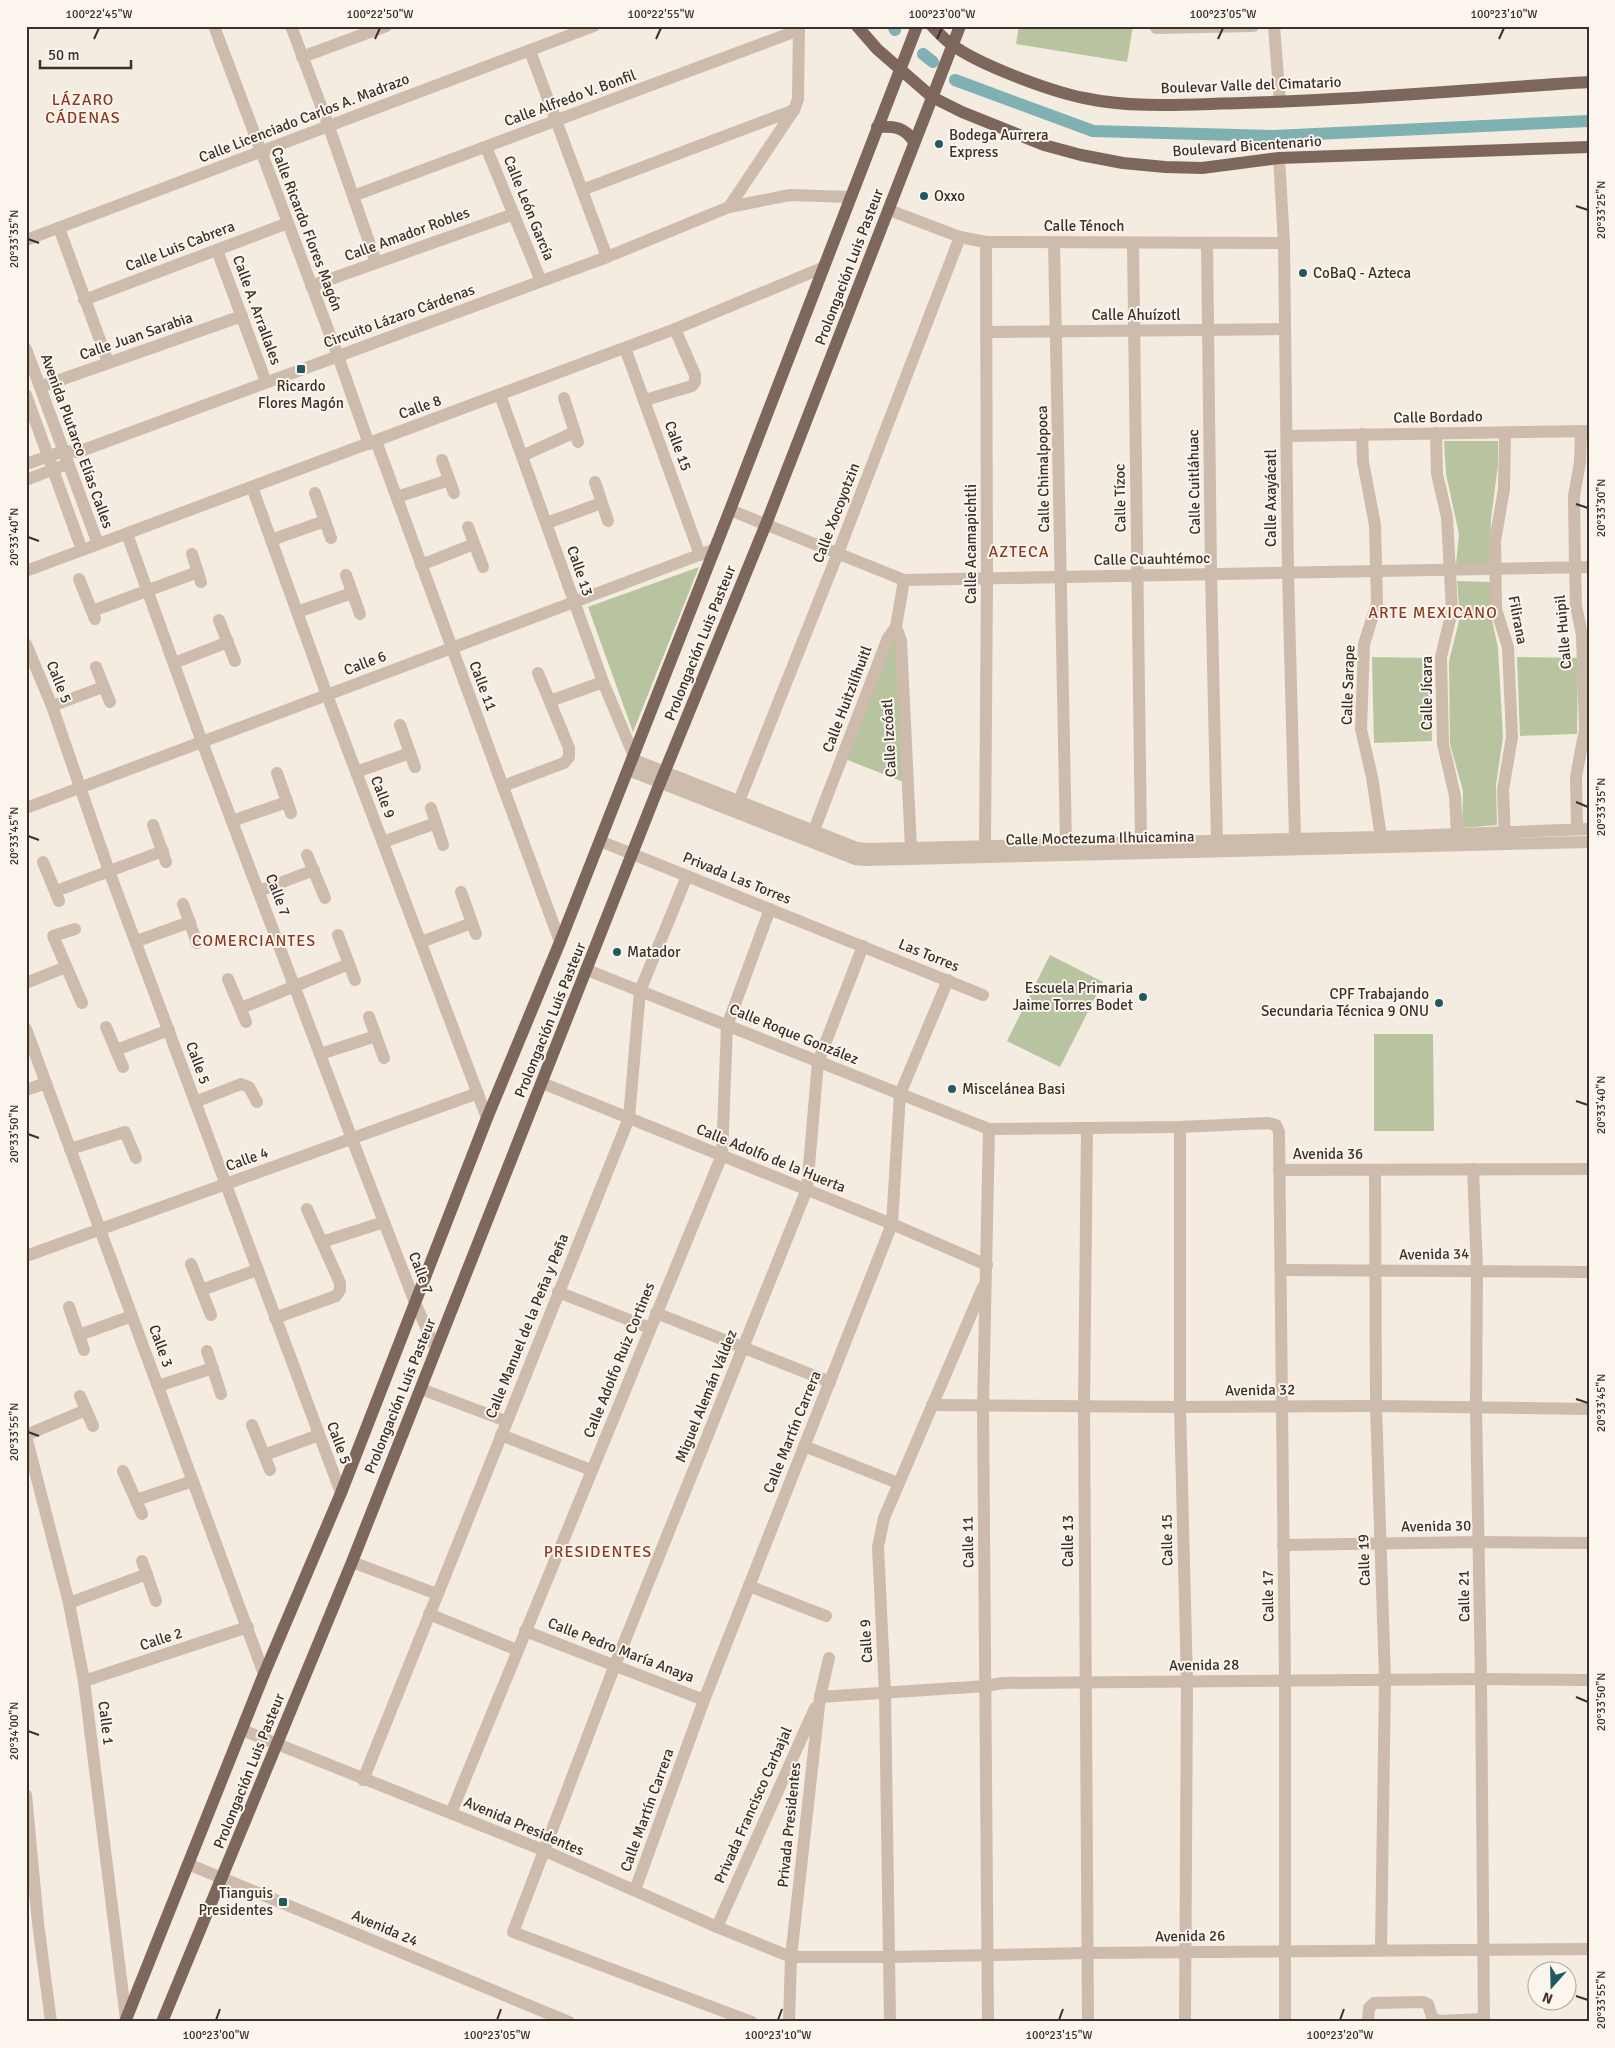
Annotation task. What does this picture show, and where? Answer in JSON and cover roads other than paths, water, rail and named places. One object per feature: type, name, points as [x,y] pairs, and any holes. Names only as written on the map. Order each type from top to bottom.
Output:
[{"type":"main road","name":"Boulevard Bicentenario","points":[[857,26],[877,49],[932,97],[1006,132],[1081,155],[1123,163],[1202,168],[1279,158],[1589,147]]},
{"type":"main road","name":"Prolongación Luis Pasteur","points":[[126,2020],[264,1674],[341,1493],[416,1305],[487,1118],[560,942],[715,549],[916,26]]},
{"type":"main road","name":"Boulevar Valle del Cimatario","points":[[932,26],[952,45],[991,66],[1034,83],[1083,98],[1125,104],[1167,105],[1280,102],[1589,82]]},
{"type":"main road","name":"Prolongación Luis Pasteur","points":[[162,2022],[352,1562],[663,778],[766,524],[960,26]]},
{"type":"main road","points":[[877,127],[891,126],[901,128],[909,134],[914,142]]},
{"type":"street","name":"Calle Ricardo Flores Magón","points":[[214,26],[311,286],[372,442]]},
{"type":"street","points":[[290,26],[329,127],[376,262]]},
{"type":"street","points":[[302,57],[386,26]]},
{"type":"street","name":"Calle Licenciado Carlos A. Madrazo","points":[[26,240],[594,26]]},
{"type":"street","points":[[1156,28],[1253,26]]},
{"type":"street","points":[[1274,26],[1280,102]]},
{"type":"street","points":[[729,206],[794,110],[798,99],[799,28]]},
{"type":"street","name":"Calle Alfredo V. Bonfil","points":[[353,196],[799,28]]},
{"type":"street","points":[[530,51],[608,256]]},
{"type":"street","points":[[582,190],[794,110]]},
{"type":"street","name":"Calle León García","points":[[486,147],[541,281]]},
{"type":"street","name":"Calle Axayácatl","points":[[1279,158],[1284,243],[1288,573],[1295,838]]},
{"type":"street","name":"Circuito Lázaro Cárdenas","points":[[26,480],[54,469],[66,457],[78,452],[608,256],[729,206],[790,195],[850,197]]},
{"type":"street","name":"Calle Ténoch","points":[[889,210],[960,237],[986,242],[1284,243]]},
{"type":"street","name":"Calle Amador Robles","points":[[311,286],[514,214]]},
{"type":"street","name":"Calle Luis Cabrera","points":[[84,300],[288,223]]},
{"type":"street","points":[[59,228],[108,362]]},
{"type":"street","name":"Calle Xocoyotzin","points":[[740,801],[960,237]]},
{"type":"street","name":"Calle Acamapichtli","points":[[985,845],[987,579],[986,242]]},
{"type":"street","name":"Calle Chimalpopoca","points":[[1054,243],[1066,844]]},
{"type":"street","name":"Calle Tízoc","points":[[1133,243],[1141,842]]},
{"type":"street","name":"Calle Cuitláhuac","points":[[1207,243],[1211,574],[1217,840]]},
{"type":"street","name":"Calle A. Arrallales","points":[[218,250],[266,382]]},
{"type":"street","name":"Calle 8","points":[[26,571],[675,329],[822,268]]},
{"type":"street","name":"Calle Juan Sarabia","points":[[40,387],[242,316]]},
{"type":"street","points":[[644,400],[692,386],[695,382],[696,375],[675,329]]},
{"type":"street","name":"Calle Ahuízotl","points":[[986,332],[1285,330]]},
{"type":"street","name":"Calle 15","points":[[625,348],[700,555]]},
{"type":"street","name":"Avenida Plutarco Elías Calles","points":[[26,349],[98,544]]},
{"type":"street","name":"Avenida Plutarco Elías Calles","points":[[26,394],[82,550]]},
{"type":"street","name":"Calle 13","points":[[500,394],[631,762]]},
{"type":"street","points":[[522,456],[577,437],[564,398]]},
{"type":"street","name":"Calle Bordado","points":[[1287,436],[1585,431]]},
{"type":"street","name":"Calle Huipil","points":[[1583,829],[1576,778],[1585,729],[1582,635],[1576,606],[1574,568],[1574,496],[1585,431]]},
{"type":"street","name":"Filirana","points":[[1505,837],[1503,790],[1512,737],[1508,647],[1496,609],[1495,541],[1504,489],[1506,432]]},
{"type":"street","name":"Calle Sarape","points":[[1362,434],[1363,462],[1375,525],[1377,603],[1364,644],[1361,729],[1372,777],[1382,842]]},
{"type":"street","name":"Calle Jícara","points":[[1436,434],[1437,474],[1447,517],[1452,611],[1441,657],[1443,744],[1455,796],[1457,834]]},
{"type":"street","name":"Calle 11","points":[[372,442],[397,497],[560,942]]},
{"type":"street","name":"Circuito Lázaro Cárdenas","points":[[26,464],[49,456],[66,457]]},
{"type":"street","points":[[442,460],[454,493]]},
{"type":"street","points":[[397,497],[448,480]]},
{"type":"street","points":[[595,482],[608,520]]},
{"type":"street","name":"Calle 9","points":[[252,487],[327,695],[487,1118]]},
{"type":"street","points":[[315,493],[331,538]]},
{"type":"street","points":[[546,523],[601,503]]},
{"type":"street","name":"Calle Cuauhtémoc","points":[[730,510],[904,580],[1589,568]]},
{"type":"street","points":[[271,540],[325,521]]},
{"type":"street","points":[[468,528],[483,567]]},
{"type":"street","name":"Calle 7","points":[[127,534],[202,742],[352,1139],[416,1305],[436,1349]]},
{"type":"street","points":[[421,565],[474,544]]},
{"type":"street","name":"Calle 6","points":[[26,808],[715,549]]},
{"type":"street","points":[[79,579],[93,615],[146,591],[200,577],[192,554]]},
{"type":"street","points":[[346,575],[360,614]]},
{"type":"street","name":"Calle Huitzilíhuitl","points":[[814,830],[888,638],[896,627],[904,580]]},
{"type":"street","points":[[298,612],[352,593]]},
{"type":"street","points":[[219,620],[235,661]]},
{"type":"street","name":"Calle Izcóatl","points":[[896,627],[901,641],[911,848]]},
{"type":"street","points":[[174,663],[228,642]]},
{"type":"street","name":"Calle 5","points":[[26,644],[52,706],[109,871],[137,941],[225,1184],[341,1493]]},
{"type":"street","points":[[96,667],[110,702]]},
{"type":"street","points":[[503,786],[564,763],[569,757],[569,748],[538,673]]},
{"type":"street","points":[[550,701],[603,682]]},
{"type":"street","points":[[52,706],[103,686]]},
{"type":"street","points":[[400,725],[415,767]]},
{"type":"street","points":[[356,772],[410,753]]},
{"type":"street","name":"Calle Moctezuma Ilhuicamina","points":[[631,762],[663,778],[855,859],[865,860],[1505,837],[1583,829]]},
{"type":"street","points":[[232,821],[289,808],[277,773]]},
{"type":"street","name":"Calle Moctezuma Ilhuicamina","points":[[663,778],[740,801],[857,848],[1295,838],[1382,842],[1457,834],[1589,842]]},
{"type":"street","points":[[431,808],[444,845]]},
{"type":"street","points":[[383,842],[436,822]]},
{"type":"street","points":[[43,862],[58,896],[109,871],[165,857],[153,825]]},
{"type":"street","name":"Privada Las Torres","points":[[600,841],[862,946]]},
{"type":"street","points":[[307,855],[325,898]]},
{"type":"street","points":[[259,891],[314,870]]},
{"type":"street","name":"Calle Manuel de la Peña y Peña","points":[[363,1780],[436,1594],[629,1118],[640,991],[687,876]]},
{"type":"street","points":[[420,942],[474,929],[461,892]]},
{"type":"street","points":[[183,904],[197,943]]},
{"type":"street","name":"Calle Adolfo Ruiz Cortines","points":[[451,1813],[722,1155],[727,1026],[770,909]]},
{"type":"street","points":[[137,941],[190,922]]},
{"type":"street","points":[[75,928],[53,936],[82,1003]]},
{"type":"street","points":[[338,936],[355,980]]},
{"type":"street","name":"Las Torres","points":[[862,946],[983,994]]},
{"type":"street","name":"Miguel Alemán Váldez","points":[[752,2022],[513,1932],[615,1665],[807,1189],[818,1062],[862,946]]},
{"type":"street","points":[[241,1008],[349,964]]},
{"type":"street","points":[[26,983],[66,967]]},
{"type":"street","name":"Calle Roque González","points":[[587,970],[989,1129]]},
{"type":"street","points":[[228,979],[246,1022]]},
{"type":"street","name":"Calle Martín Carrera","points":[[635,1890],[704,1700],[892,1224],[900,1094],[948,980]]},
{"type":"street","points":[[369,1017],[384,1058]]},
{"type":"street","points":[[106,1027],[123,1067]]},
{"type":"street","name":"Calle 3","points":[[26,1029],[264,1674]]},
{"type":"street","points":[[116,1050],[169,1030]]},
{"type":"street","points":[[320,1054],[376,1036]]},
{"type":"street","points":[[26,1090],[46,1083]]},
{"type":"street","name":"Calle Adolfo de la Huerta","points":[[542,1083],[807,1189],[987,1265]]},
{"type":"street","points":[[195,1102],[241,1084],[249,1087],[257,1102]]},
{"type":"street","name":"Calle 4","points":[[26,1256],[478,1093]]},
{"type":"street","name":"Avenida 36","points":[[989,1129],[1180,1128],[1268,1123],[1276,1125],[1279,1132],[1280,1170],[1589,1169]]},
{"type":"street","name":"Calle 13","points":[[1087,1128],[1084,1406],[1088,2022]]},
{"type":"street","name":"Calle 15","points":[[1180,1128],[1180,1407],[1186,1682],[1185,2022]]},
{"type":"street","name":"Calle 11","points":[[988,2022],[983,1406],[989,1129]]},
{"type":"street","points":[[70,1149],[125,1132],[136,1158]]},
{"type":"street","name":"Calle 21","points":[[1473,1169],[1477,1270],[1476,1408],[1482,1679],[1484,2020]]},
{"type":"street","name":"Calle 17","points":[[1280,1170],[1285,1680],[1285,2022]]},
{"type":"street","name":"Calle 19","points":[[1375,1170],[1376,1406],[1385,1680],[1381,1950]]},
{"type":"street","points":[[275,1318],[336,1296],[340,1290],[340,1283],[307,1209]]},
{"type":"street","points":[[322,1242],[384,1222]]},
{"type":"street","points":[[190,1264],[212,1315]]},
{"type":"street","points":[[201,1290],[257,1270]]},
{"type":"street","name":"Avenida 34","points":[[1280,1270],[1589,1272]]},
{"type":"street","name":"Calle 9","points":[[890,2022],[885,1693],[878,1547],[884,1518],[898,1483],[986,1280]]},
{"type":"street","points":[[558,1292],[650,1328]]},
{"type":"street","points":[[69,1307],[84,1350]]},
{"type":"street","points":[[656,1313],[830,1382]]},
{"type":"street","points":[[79,1335],[132,1316]]},
{"type":"street","points":[[207,1351],[221,1394]]},
{"type":"street","points":[[158,1386],[213,1368]]},
{"type":"street","points":[[421,1389],[506,1421]]},
{"type":"street","points":[[80,1396],[93,1426]]},
{"type":"street","name":"Avenida 32","points":[[932,1405],[1376,1406],[1589,1410]]},
{"type":"street","points":[[26,1435],[86,1410]]},
{"type":"street","points":[[252,1425],[270,1470]]},
{"type":"street","name":"Calle 1","points":[[26,1435],[69,1603],[84,1681],[126,2020]]},
{"type":"street","points":[[264,1455],[319,1435]]},
{"type":"street","points":[[501,1435],[591,1470]]},
{"type":"street","points":[[804,1446],[898,1483]]},
{"type":"street","points":[[123,1471],[142,1514]]},
{"type":"street","points":[[136,1500],[193,1481]]},
{"type":"street","name":"Avenida 30","points":[[1283,1545],[1479,1542],[1589,1543]]},
{"type":"street","points":[[142,1561],[156,1601]]},
{"type":"street","points":[[352,1562],[436,1594]]},
{"type":"street","points":[[69,1603],[147,1574]]},
{"type":"street","points":[[749,1586],[826,1616]]},
{"type":"street","points":[[429,1614],[517,1650]]},
{"type":"street","name":"Calle 2","points":[[84,1681],[248,1627]]},
{"type":"street","name":"Calle Pedro María Anaya","points":[[525,1631],[704,1700]]},
{"type":"street","points":[[820,1697],[828,1658]]},
{"type":"street","name":"Avenida 28","points":[[820,1697],[986,1686],[1002,1683],[1285,1680],[1589,1680]]},
{"type":"street","name":"Privada Francisco Carbajal","points":[[717,1927],[820,1697]]},
{"type":"street","name":"Privada Presidentes","points":[[791,1957],[820,1697]]},
{"type":"street","name":"Avenida Presidentes","points":[[242,1730],[363,1780],[543,1850],[717,1927],[791,1957]]},
{"type":"street","points":[[26,1795],[32,1922],[51,2022]]},
{"type":"street","name":"Avenida 24","points":[[188,1864],[569,2022]]},
{"type":"street","name":"Avenida 26","points":[[791,1957],[1483,1948],[1589,1949]]},
{"type":"street","points":[[790,2022],[791,1957]]},
{"type":"street","points":[[1368,2022],[1369,2008],[1374,2003],[1423,2002],[1428,2004],[1432,2017],[1438,2021],[1484,2020]]},
{"type":"waterway","points":[[893,26],[895,30]]},
{"type":"waterway","points":[[923,54],[933,62]]},
{"type":"waterway","points":[[955,80],[1093,131],[1273,136],[1589,121]]},
{"type":"place","name":"Bodega Aurrera Express","points":[[939,144]]},
{"type":"place","name":"Oxxo","points":[[924,196]]},
{"type":"place","name":"CoBaQ - Azteca","points":[[1303,273]]},
{"type":"place","name":"Ricardo Flores Magón","points":[[301,369]]},
{"type":"place","name":"Matador","points":[[617,952]]},
{"type":"place","name":"Escuela Primaria Jaime Torres Bodet","points":[[1143,997]]},
{"type":"place","name":"CPF Trabajando Secundaria Técnica 9 ONU","points":[[1439,1003]]},
{"type":"place","name":"Miscelánea Basi","points":[[952,1089]]},
{"type":"place","name":"Tianguis Presidentes","points":[[283,1902]]},
{"type":"district","name":"LÁZARO CÁDENAS","points":[[83,109]]},
{"type":"district","name":"AZTECA","points":[[1019,552]]},
{"type":"district","name":"ARTE MEXICANO","points":[[1433,613]]},
{"type":"district","name":"COMERCIANTES","points":[[254,941]]},
{"type":"district","name":"PRESIDENTES","points":[[598,1552]]}]
